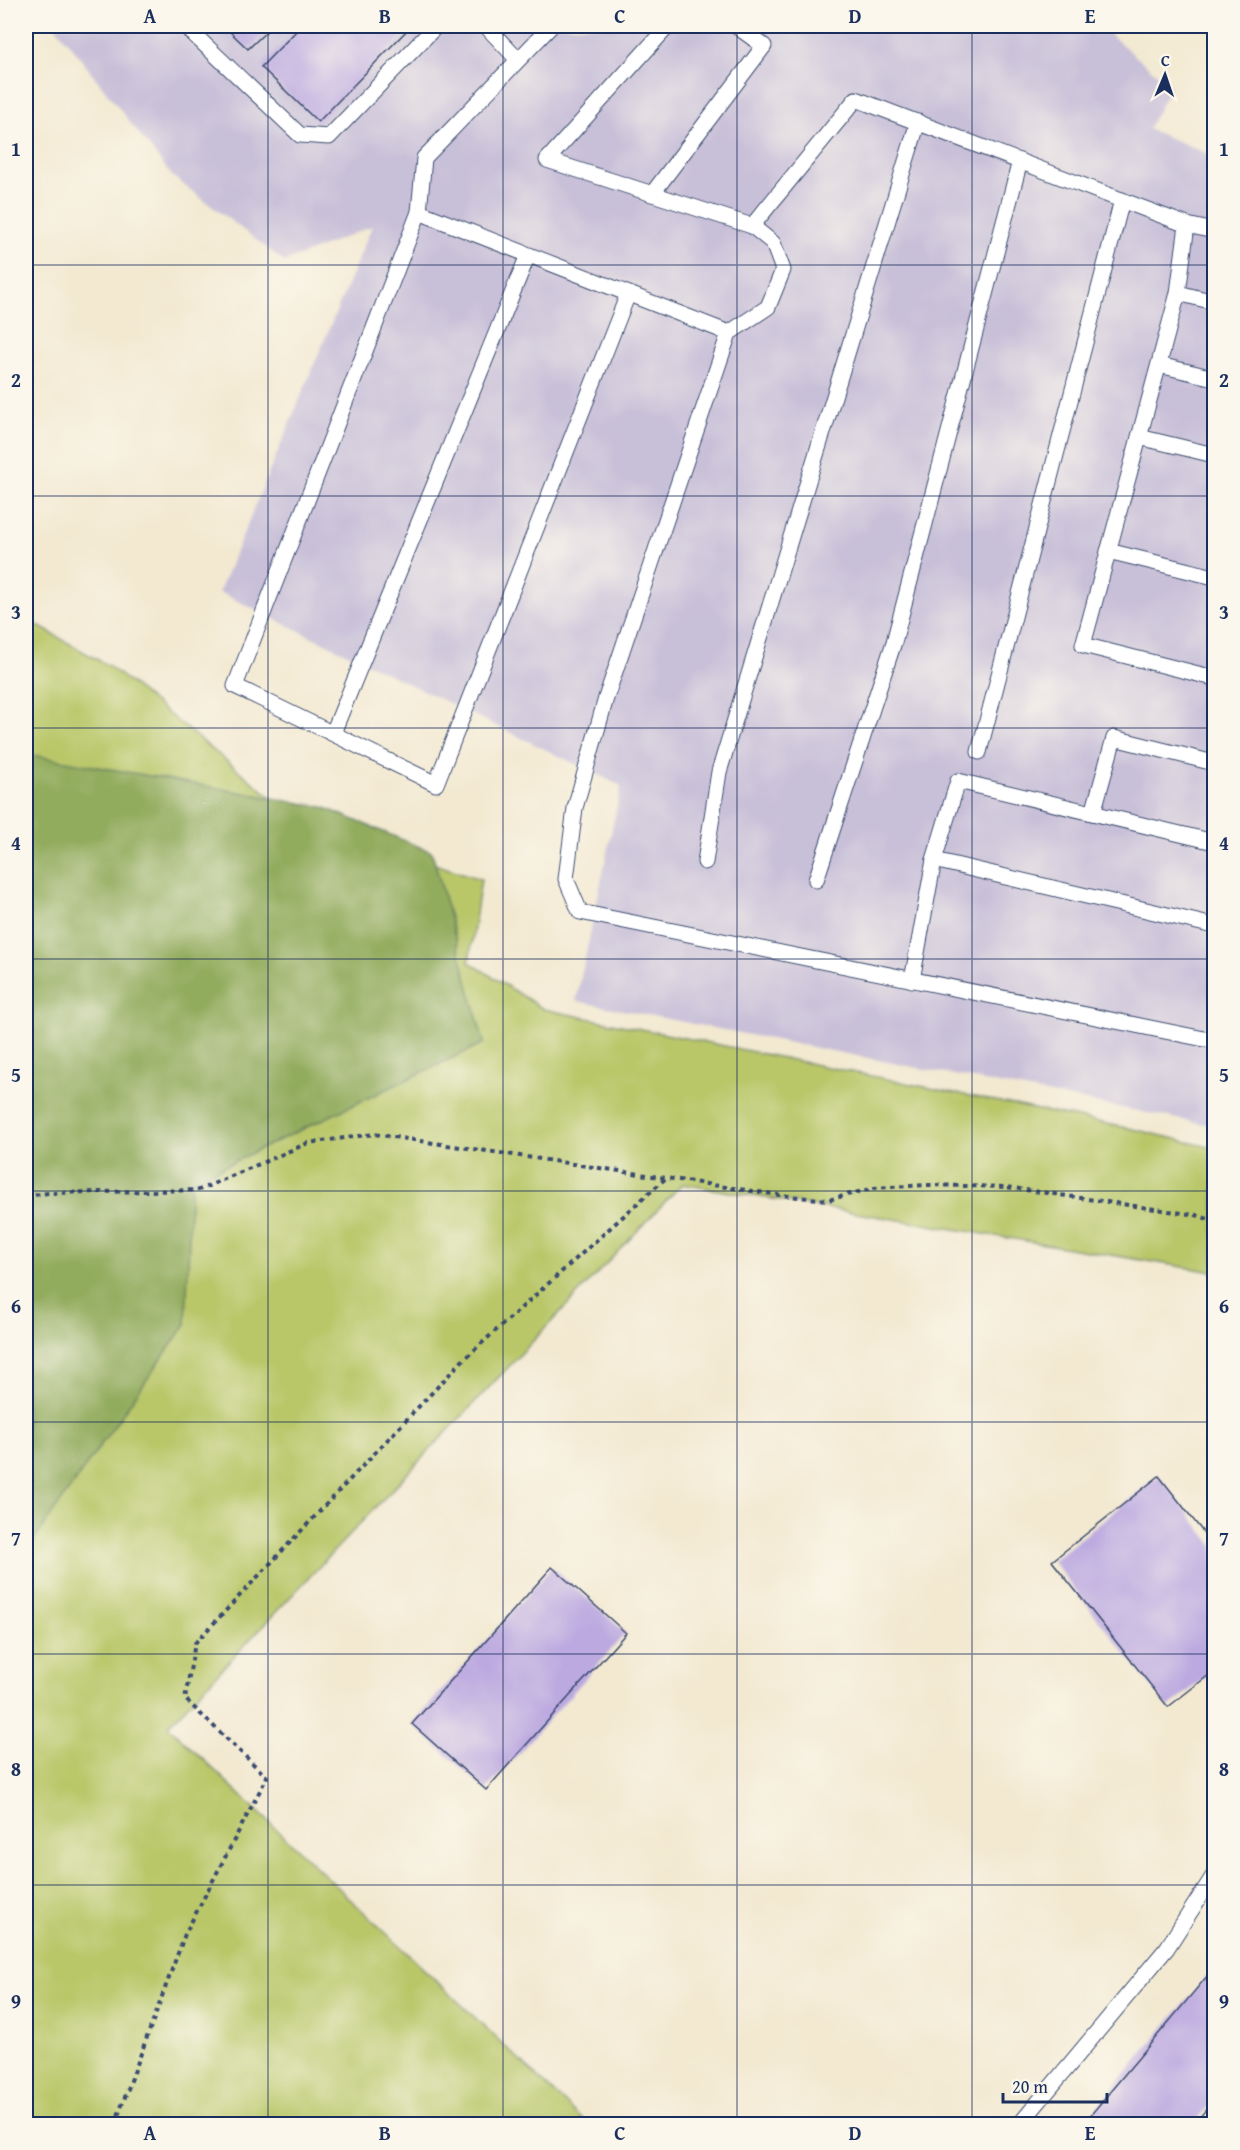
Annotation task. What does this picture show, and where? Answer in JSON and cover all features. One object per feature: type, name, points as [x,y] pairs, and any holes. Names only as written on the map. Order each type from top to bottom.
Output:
[{"type":"lane","points":[[185,26],[300,135],[329,138],[436,26]]},
{"type":"lane","points":[[486,26],[518,60]]},
{"type":"lane","points":[[551,26],[424,158],[419,212],[235,686],[436,784],[628,294]]},
{"type":"lane","points":[[668,26],[547,160],[752,226],[773,243],[783,270],[768,307],[729,333],[606,698],[575,808],[566,879],[580,912],[1215,1041]]},
{"type":"lane","points":[[652,194],[764,46],[736,26]]},
{"type":"lane","points":[[752,226],[856,99],[1187,225],[1215,231]]},
{"type":"lane","points":[[705,862],[719,772],[918,122]]},
{"type":"lane","points":[[816,880],[894,642],[1020,161]]},
{"type":"lane","points":[[979,752],[1122,200]]},
{"type":"lane","points":[[419,212],[729,333]]},
{"type":"lane","points":[[1187,225],[1178,293],[1083,645],[1215,678]]},
{"type":"lane","points":[[333,733],[528,255]]},
{"type":"lane","points":[[1178,293],[1215,302]]},
{"type":"lane","points":[[1159,365],[1215,378]]},
{"type":"lane","points":[[1139,437],[1215,455]]},
{"type":"lane","points":[[1108,551],[1215,577]]},
{"type":"lane","points":[[1093,813],[1114,738],[1215,763]]},
{"type":"lane","points":[[912,980],[934,860],[958,781],[1215,842]]},
{"type":"lane","points":[[934,860],[1215,926]]},
{"type":"lane","points":[[1020,2124],[1167,1948],[1215,1875]]},
{"type":"path","points":[[26,1196],[48,1193],[199,1190],[308,1143],[374,1134],[779,1195],[828,1200],[874,1188],[927,1185],[1006,1187],[1196,1215],[1215,1221]]},
{"type":"path","points":[[115,2124],[185,1934],[267,1777],[185,1700],[195,1643],[461,1362],[667,1177]]},
{"type":"shaded area","points":[[55,26],[1100,26],[1171,86],[1148,129],[1214,156],[1214,1126],[576,1001],[621,786],[219,592],[372,226],[285,262],[172,176]]},
{"type":"green space","points":[[26,619],[109,666],[301,821],[481,879],[469,962],[543,1009],[1137,1130],[1214,1148],[1214,1272],[682,1184],[168,1726],[587,2124],[26,2124]]},
{"type":"green space","points":[[26,754],[323,807],[432,852],[484,1043],[191,1182],[186,1324],[26,1551]]},
{"type":"building","points":[[224,26],[272,26],[248,49]]},
{"type":"building","points":[[301,26],[411,26],[318,122],[261,67]]},
{"type":"building","points":[[1159,1476],[1214,1546],[1214,1671],[1168,1707],[1052,1561]]},
{"type":"building","points":[[552,1567],[626,1633],[486,1790],[412,1724]]},
{"type":"building","points":[[1214,1968],[1214,2100],[1194,2124],[1083,2124]]}]
